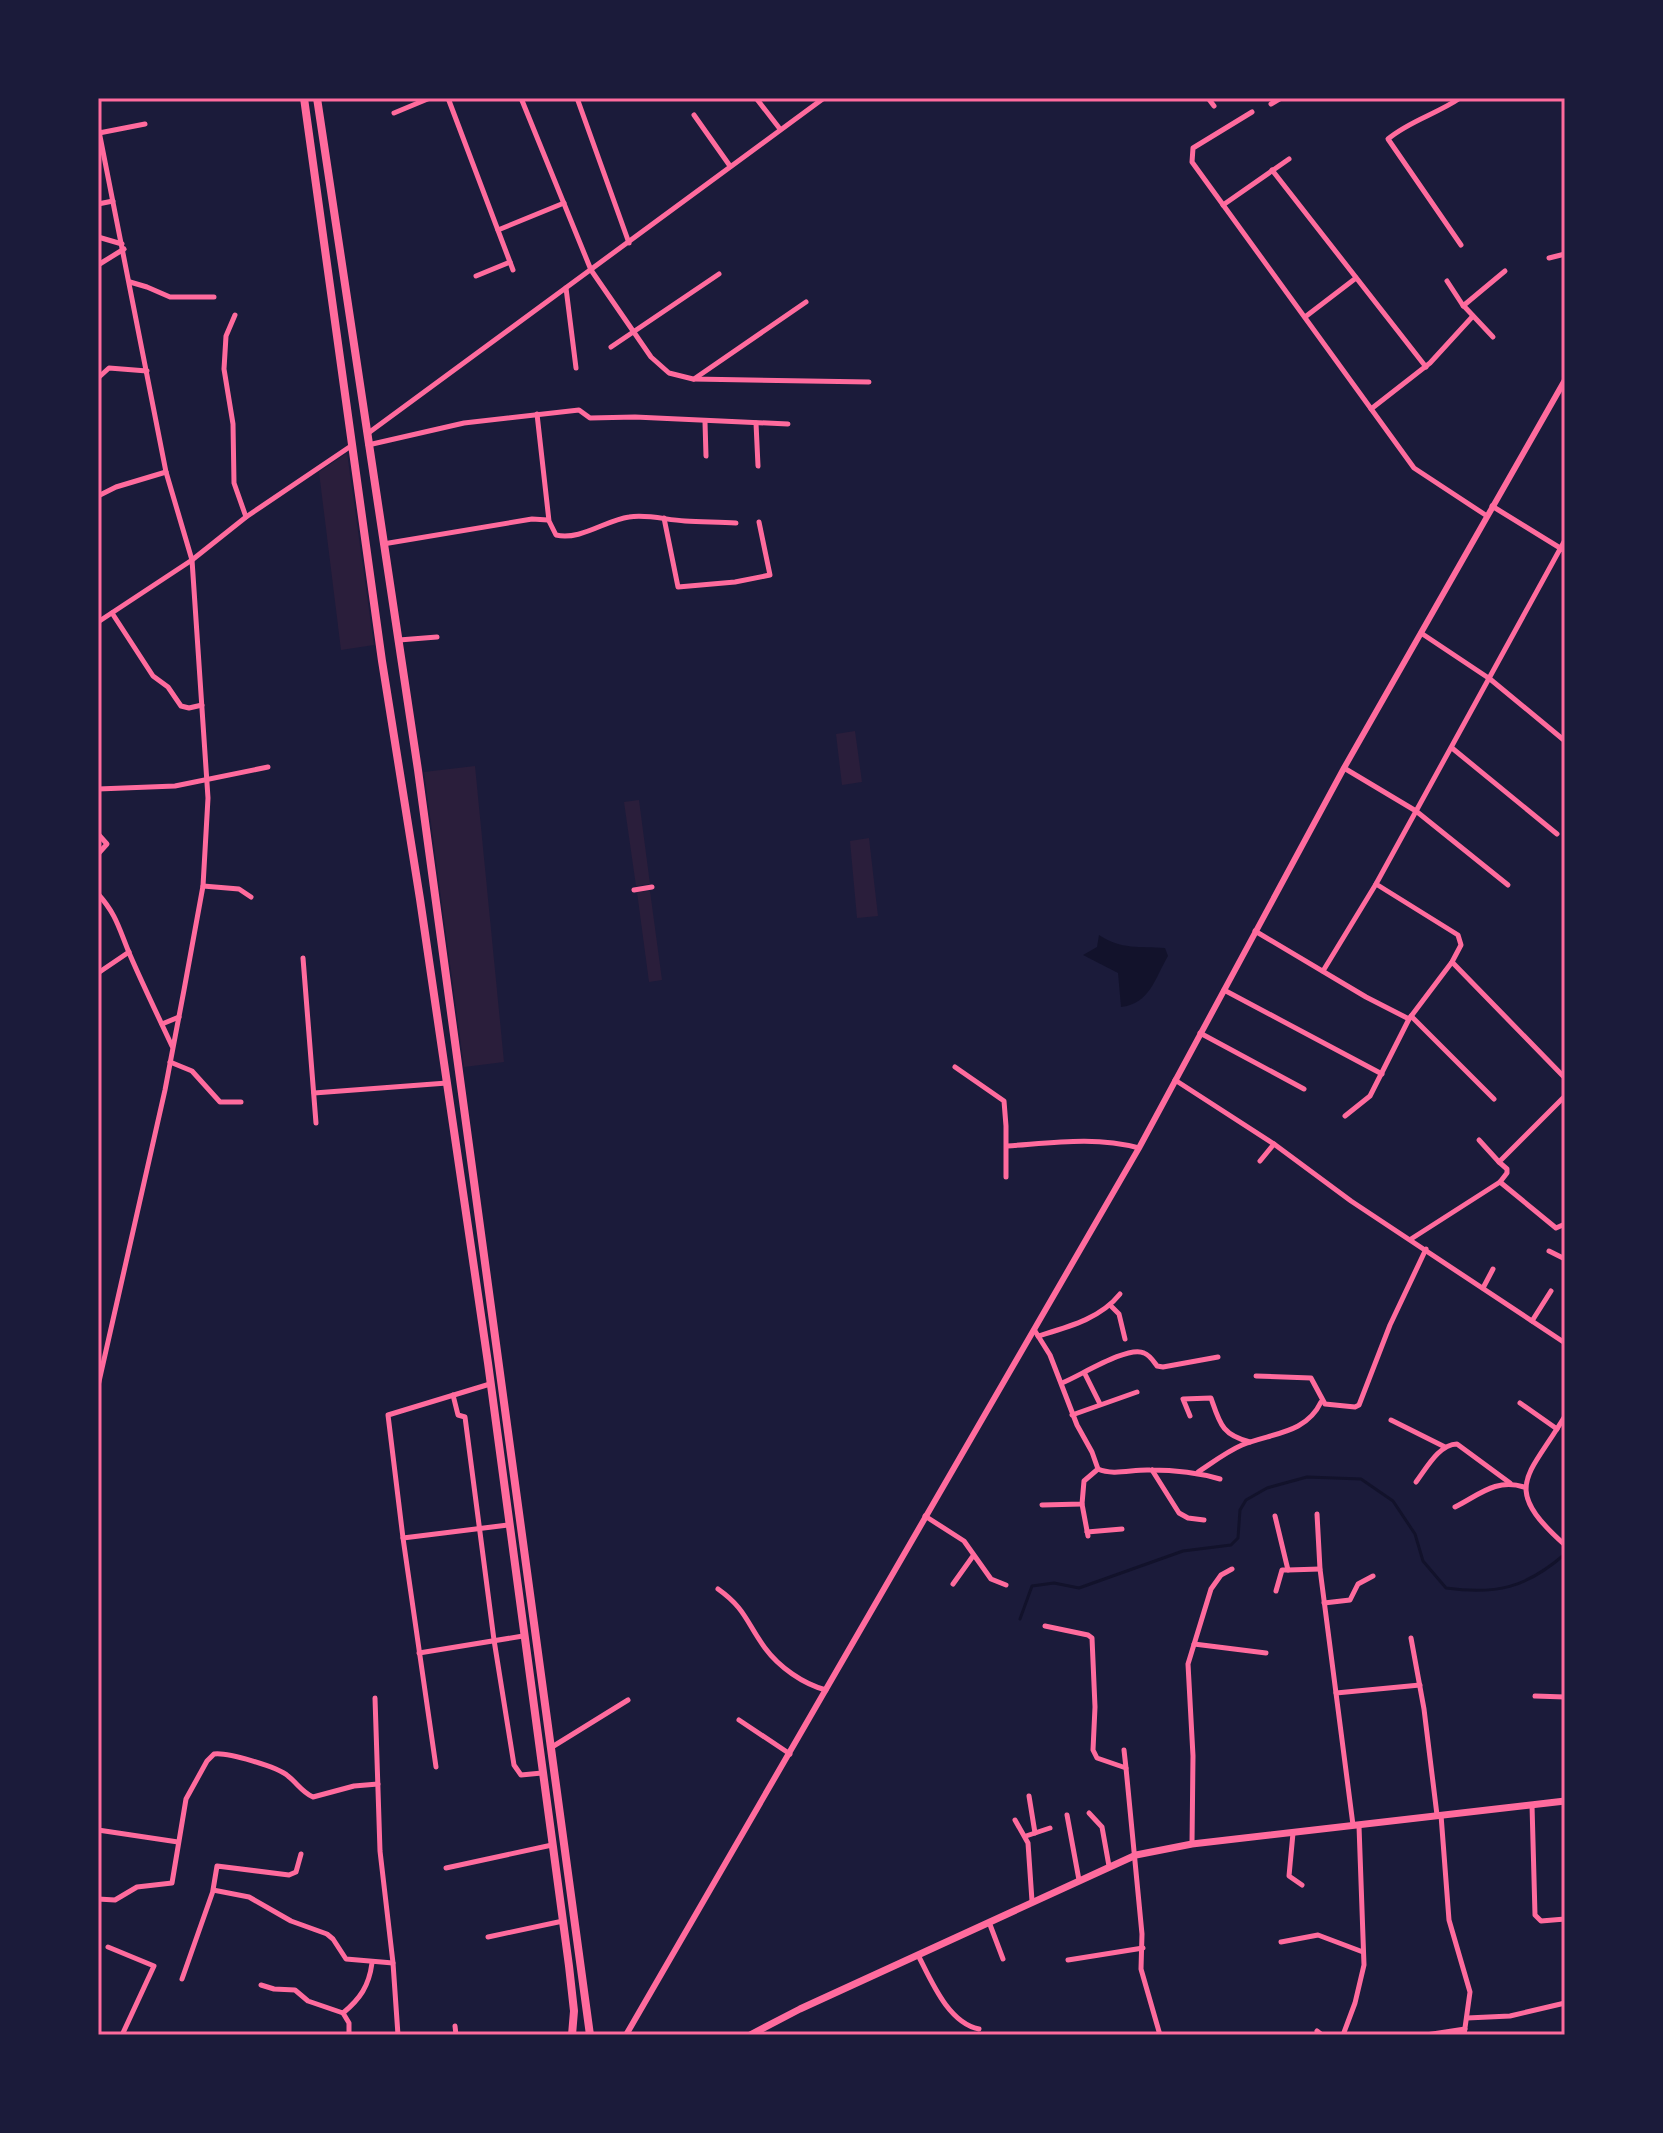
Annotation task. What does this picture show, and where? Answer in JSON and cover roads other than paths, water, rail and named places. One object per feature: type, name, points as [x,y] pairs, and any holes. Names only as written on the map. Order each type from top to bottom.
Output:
[{"type":"main road","points":[[304,98],[351,446],[490,1384],[563,1921],[574,2011],[572,2035]]},
{"type":"main road","points":[[317,98],[398,641],[590,2035]]},
{"type":"main road","points":[[351,446],[367,440]]},
{"type":"main road","points":[[447,1083],[460,1082]]},
{"type":"main road","points":[[545,1798],[559,1797]]},
{"type":"main road","points":[[750,2035],[917,1954],[1136,1855],[1192,1844],[1565,1801]]},
{"type":"street","points":[[394,113],[430,98]]},
{"type":"street","points":[[448,98],[513,270]]},
{"type":"street","points":[[521,98],[591,270],[651,357],[669,373],[693,379],[869,382]]},
{"type":"street","points":[[577,98],[629,243]]},
{"type":"street","points":[[367,440],[566,288],[824,98]]},
{"type":"street","points":[[1208,98],[1214,106]]},
{"type":"street","points":[[1271,104],[1281,98]]},
{"type":"street","points":[[1460,98],[1388,139],[1461,245]]},
{"type":"street","points":[[758,99],[780,129]]},
{"type":"street","points":[[1252,112],[1191,151],[1192,162],[1414,468],[1487,516]]},
{"type":"street","points":[[694,115],[730,166]]},
{"type":"street","points":[[99,133],[145,124]]},
{"type":"street","points":[[98,126],[166,472],[192,560],[207,778],[203,886],[170,1062],[98,1386]]},
{"type":"street","points":[[1223,205],[1289,159]]},
{"type":"street","points":[[1272,170],[1426,367]]},
{"type":"street","points":[[98,204],[113,201]]},
{"type":"street","points":[[498,230],[564,203]]},
{"type":"street","points":[[98,237],[123,246]]},
{"type":"street","points":[[98,265],[123,246]]},
{"type":"street","points":[[1549,258],[1565,254]]},
{"type":"street","points":[[476,276],[510,262]]},
{"type":"street","points":[[1463,306],[1505,271]]},
{"type":"street","points":[[611,347],[719,274]]},
{"type":"street","points":[[1305,317],[1356,278]]},
{"type":"street","points":[[1447,281],[1463,306],[1493,337]]},
{"type":"street","points":[[130,282],[170,297],[214,297]]},
{"type":"street","points":[[566,288],[576,368]]},
{"type":"street","points":[[693,379],[806,302]]},
{"type":"street","points":[[235,315],[226,336],[224,369],[233,424],[234,483],[246,517]]},
{"type":"street","points":[[1371,409],[1426,367],[1473,316]]},
{"type":"street","points":[[98,378],[109,368],[147,371]]},
{"type":"street","points":[[626,2035],[925,1516],[1037,1334],[1344,768],[1565,380]]},
{"type":"street","points":[[367,440],[464,423],[579,410],[590,418],[788,424]]},
{"type":"street","points":[[537,414],[549,521],[556,535],[562,537],[627,517],[649,515],[736,523]]},
{"type":"street","points":[[705,422],[706,456]]},
{"type":"street","points":[[756,423],[758,466]]},
{"type":"street","points":[[99,619],[192,560],[246,517],[351,446]]},
{"type":"street","points":[[98,496],[166,472]]},
{"type":"street","points":[[1492,506],[1563,550]]},
{"type":"street","points":[[664,518],[678,587],[735,582],[770,575],[759,522]]},
{"type":"street","points":[[383,544],[532,519],[549,521]]},
{"type":"street","points":[[1323,971],[1376,884],[1563,550],[1565,540]]},
{"type":"street","points":[[112,613],[153,676],[168,687],[181,706],[203,705]]},
{"type":"street","points":[[1421,633],[1490,679],[1565,741]]},
{"type":"street","points":[[398,641],[437,637]]},
{"type":"street","points":[[1452,748],[1557,834]]},
{"type":"street","points":[[98,789],[175,786],[268,767]]},
{"type":"street","points":[[1344,768],[1416,811],[1508,885]]},
{"type":"street","points":[[98,834],[107,844],[98,854]]},
{"type":"street","points":[[1345,1116],[1370,1096],[1410,1018],[1461,945],[1458,935],[1376,884]]},
{"type":"street","points":[[203,886],[239,889],[251,897]]},
{"type":"street","points":[[634,890],[652,887]]},
{"type":"street","points":[[98,894],[113,910],[172,1046]]},
{"type":"street","points":[[1255,931],[1410,1018],[1494,1099]]},
{"type":"street","points":[[98,973],[129,952]]},
{"type":"street","points":[[303,958],[316,1123]]},
{"type":"street","points":[[1452,962],[1565,1078]]},
{"type":"street","points":[[1223,990],[1382,1074]]},
{"type":"street","points":[[162,1024],[179,1017]]},
{"type":"street","points":[[1199,1033],[1304,1089]]},
{"type":"street","points":[[170,1062],[192,1071],[220,1102],[241,1102]]},
{"type":"street","points":[[955,1067],[1002,1097],[1007,1146],[1006,1177]]},
{"type":"street","points":[[1175,1080],[1565,1343]]},
{"type":"street","points":[[314,1093],[447,1083]]},
{"type":"street","points":[[1499,1162],[1565,1096]]},
{"type":"street","points":[[1411,1239],[1500,1182],[1507,1173],[1507,1169],[1479,1140]]},
{"type":"street","points":[[1007,1146],[1113,1141],[1139,1148]]},
{"type":"street","points":[[1260,1161],[1274,1144]]},
{"type":"street","points":[[1500,1182],[1556,1228],[1565,1224]]},
{"type":"street","points":[[1322,1402],[1355,1407],[1362,1400],[1390,1325],[1426,1249]]},
{"type":"street","points":[[1549,1251],[1565,1259]]},
{"type":"street","points":[[1483,1288],[1493,1269]]},
{"type":"street","points":[[1532,1321],[1551,1291]]},
{"type":"street","points":[[1037,1334],[1078,1324],[1110,1305],[1120,1294]]},
{"type":"street","points":[[1110,1305],[1119,1314],[1125,1339]]},
{"type":"street","points":[[1037,1334],[1062,1383],[1072,1415],[1098,1469]]},
{"type":"street","points":[[1062,1383],[1110,1359],[1137,1351],[1146,1353],[1157,1366],[1163,1367],[1218,1357]]},
{"type":"street","points":[[1085,1374],[1100,1404]]},
{"type":"street","points":[[1256,1376],[1311,1378],[1322,1402]]},
{"type":"street","points":[[436,1767],[388,1415],[490,1384]]},
{"type":"street","points":[[1072,1415],[1137,1392]]},
{"type":"street","points":[[453,1395],[458,1415],[465,1417],[494,1640],[515,1768],[521,1775],[542,1773]]},
{"type":"street","points":[[1190,1416],[1183,1399],[1211,1398],[1221,1426],[1228,1435],[1251,1442]]},
{"type":"street","points":[[1197,1472],[1234,1449],[1304,1424],[1322,1402]]},
{"type":"street","points":[[1520,1403],[1557,1429]]},
{"type":"street","points":[[1564,1544],[1534,1513],[1524,1487],[1528,1474],[1565,1416]]},
{"type":"street","points":[[1391,1420],[1445,1447]]},
{"type":"street","points":[[1416,1482],[1445,1447],[1452,1443],[1510,1483]]},
{"type":"street","points":[[1098,1469],[1109,1472],[1197,1472],[1220,1479]]},
{"type":"street","points":[[1098,1469],[1084,1481],[1082,1504],[1088,1534],[1122,1529]]},
{"type":"street","points":[[1152,1470],[1179,1513],[1204,1520]]},
{"type":"street","points":[[1455,1507],[1500,1483],[1524,1487]]},
{"type":"street","points":[[1042,1505],[1082,1504]]},
{"type":"street","points":[[1317,1514],[1324,1603],[1356,1826],[1363,1952],[1363,1974],[1343,2035]]},
{"type":"street","points":[[925,1516],[964,1541],[991,1579],[1006,1585]]},
{"type":"street","points":[[1275,1516],[1288,1570]]},
{"type":"street","points":[[403,1538],[508,1525]]},
{"type":"street","points":[[953,1584],[973,1556]]},
{"type":"street","points":[[1192,1844],[1193,1756],[1188,1664],[1211,1589],[1221,1575],[1232,1569]]},
{"type":"street","points":[[1276,1591],[1282,1570],[1320,1569]]},
{"type":"street","points":[[1324,1603],[1350,1600],[1358,1584],[1373,1576]]},
{"type":"street","points":[[718,1589],[745,1613],[773,1656],[805,1684],[826,1690]]},
{"type":"street","points":[[1045,1626],[1092,1638],[1094,1755],[1126,1768]]},
{"type":"street","points":[[419,1653],[523,1636]]},
{"type":"street","points":[[1411,1638],[1439,1816],[1449,1920],[1469,1981],[1465,2032],[1426,2035]]},
{"type":"street","points":[[1194,1644],[1266,1653]]},
{"type":"street","points":[[1336,1693],[1420,1685]]},
{"type":"street","points":[[1535,1696],[1565,1697]]},
{"type":"street","points":[[375,1698],[380,1851],[398,2035]]},
{"type":"street","points":[[552,1747],[628,1700]]},
{"type":"street","points":[[739,1720],[790,1754]]},
{"type":"street","points":[[1124,1750],[1136,1855],[1143,1984],[1160,2035]]},
{"type":"street","points":[[98,1899],[115,1900],[137,1887],[171,1885],[186,1799],[214,1754],[228,1754],[273,1766],[313,1797],[354,1786],[378,1784]]},
{"type":"street","points":[[1029,1796],[1035,1833]]},
{"type":"street","points":[[1532,1805],[1535,1915],[1541,1921],[1565,1919]]},
{"type":"street","points":[[1089,1813],[1102,1827],[1109,1866]]},
{"type":"street","points":[[1067,1815],[1079,1880]]},
{"type":"street","points":[[1015,1820],[1026,1836],[1032,1901]]},
{"type":"street","points":[[1026,1836],[1050,1828]]},
{"type":"street","points":[[98,1830],[178,1842]]},
{"type":"street","points":[[1293,1832],[1289,1876],[1302,1885]]},
{"type":"street","points":[[446,1868],[552,1845]]},
{"type":"street","points":[[182,1979],[213,1890],[217,1866],[289,1875],[296,1872],[301,1854]]},
{"type":"street","points":[[213,1890],[249,1897],[291,1921],[327,1934],[346,1959],[393,1963]]},
{"type":"street","points":[[488,1937],[563,1921]]},
{"type":"street","points":[[989,1921],[1003,1959]]},
{"type":"street","points":[[1281,1942],[1318,1935],[1363,1952]]},
{"type":"street","points":[[108,1947],[154,1966],[122,2035]]},
{"type":"street","points":[[1068,1960],[1143,1948]]},
{"type":"street","points":[[917,1954],[956,2017],[974,2031]]},
{"type":"street","points":[[343,2013],[358,2001],[370,1977],[372,1963]]},
{"type":"street","points":[[261,1985],[295,1990],[308,2001],[343,2013],[349,2023],[349,2035]]},
{"type":"street","points":[[1467,2018],[1510,2016],[1565,2003]]},
{"type":"street","points":[[455,2026],[456,2035]]},
{"type":"waterway","points":[[1020,1619],[1032,1586],[1054,1583],[1079,1588],[1183,1551],[1231,1545],[1238,1538],[1240,1510],[1246,1500],[1267,1488],[1307,1477],[1361,1479],[1393,1501],[1415,1534],[1423,1561],[1446,1588],[1480,1590],[1510,1586],[1537,1575],[1565,1554]]}]
